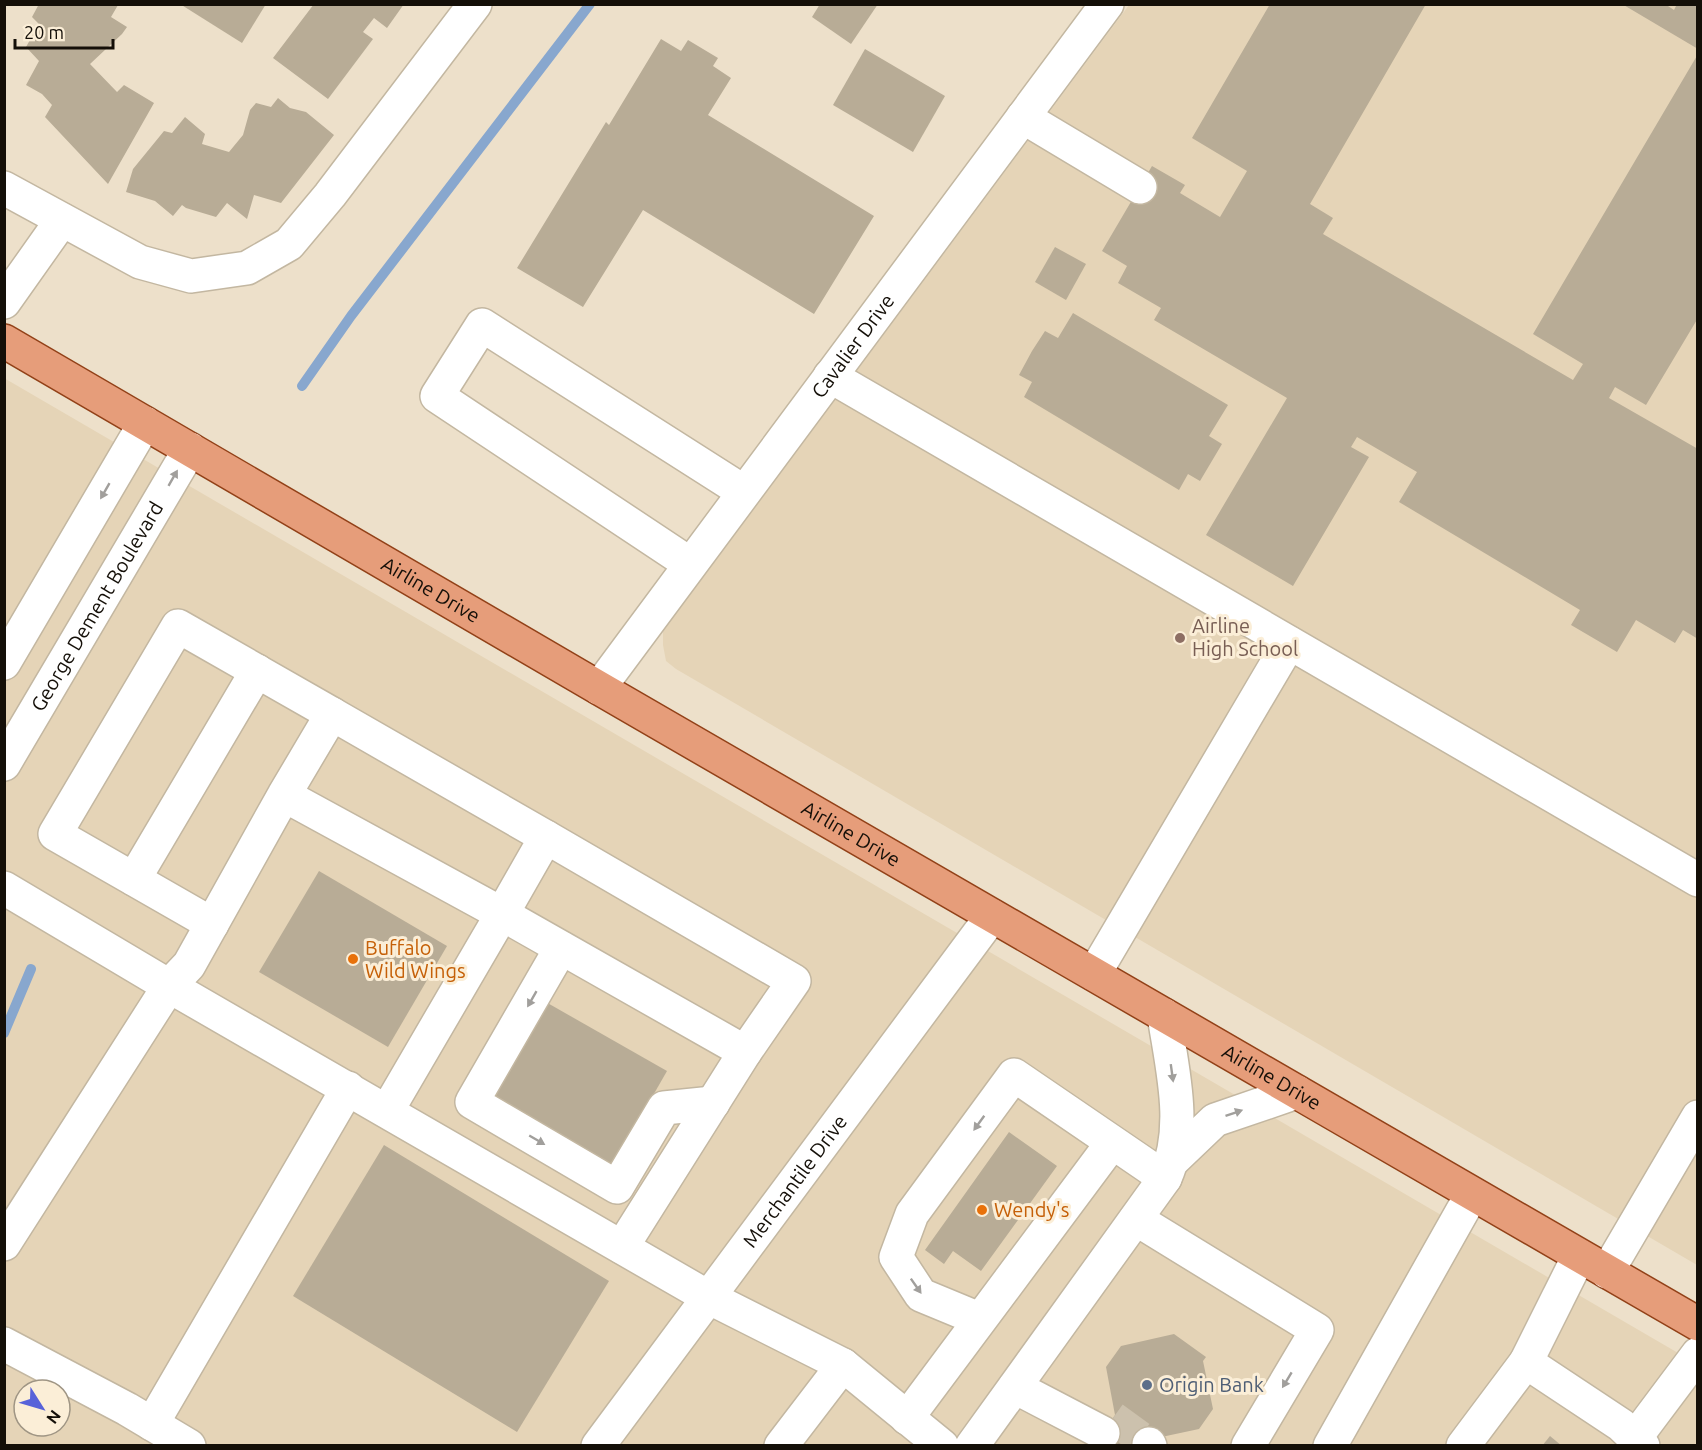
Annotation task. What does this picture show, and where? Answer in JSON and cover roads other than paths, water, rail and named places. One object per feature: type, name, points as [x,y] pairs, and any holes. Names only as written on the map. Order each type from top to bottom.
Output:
[{"type":"main road","name":"Airline Drive","points":[[4,340],[599,688],[1698,1324]]},
{"type":"street","points":[[4,188],[140,262],[191,276],[248,268],[289,244],[330,195],[475,4]]},
{"type":"street","name":"Cavalier Drive","points":[[599,688],[1107,4]]},
{"type":"street","points":[[1023,117],[1140,187]]},
{"type":"street","points":[[4,302],[62,220]]},
{"type":"street","points":[[690,564],[437,396],[482,325],[744,492]]},
{"type":"street","points":[[830,376],[1698,880]]},
{"type":"street","points":[[4,663],[145,423]]},
{"type":"street","name":"George Dement Boulevard","points":[[4,764],[190,449]]},
{"type":"street","points":[[212,924],[55,834],[178,626],[794,981],[745,1052],[621,1247]]},
{"type":"street","points":[[1094,974],[1289,643]]},
{"type":"street","points":[[134,879],[256,671]]},
{"type":"street","points":[[4,1244],[169,986],[189,965],[332,714]]},
{"type":"street","points":[[284,795],[502,914],[745,1052]]},
{"type":"street","points":[[387,1111],[546,837]]},
{"type":"street","points":[[4,888],[169,986],[708,1297],[843,1365],[942,1446]]},
{"type":"street","name":"Merchantile Drive","points":[[598,1446],[992,916]]},
{"type":"street","points":[[561,948],[472,1102],[617,1187],[664,1108],[712,1103]]},
{"type":"street","points":[[1164,1015],[1178,1113],[1168,1170]]},
{"type":"street","points":[[979,1319],[921,1295],[896,1257],[912,1214],[1014,1075],[1112,1143],[1168,1170]]},
{"type":"street","points":[[152,1424],[348,1089]]},
{"type":"street","points":[[972,1446],[1136,1219],[1168,1170],[1215,1120],[1297,1092]]},
{"type":"street","points":[[1606,1272],[1698,1117]]},
{"type":"street","points":[[907,1418],[1112,1143]]},
{"type":"street","points":[[1330,1446],[1472,1194]]},
{"type":"street","points":[[1136,1219],[1317,1330],[1248,1446]]},
{"type":"street","points":[[1463,1446],[1526,1362],[1579,1256]]},
{"type":"street","points":[[4,1344],[189,1446]]},
{"type":"street","points":[[1526,1362],[1621,1425],[1639,1442],[1698,1354]]},
{"type":"street","points":[[781,1446],[843,1365]]},
{"type":"street","points":[[1015,1387],[1103,1432]]},
{"type":"street","points":[[1051,1407],[1071,1446]]},
{"type":"waterway","points":[[302,386],[351,316],[590,4]]},
{"type":"waterway","points":[[4,1033],[31,969]]},
{"type":"tunnel","points":[[1113,1418],[1149,1444]]},
{"type":"place","name":"Airline High School","points":[[1180,638]]},
{"type":"place","name":"Buffalo Wild Wings","points":[[353,959]]},
{"type":"place","name":"Wendy's","points":[[982,1210]]},
{"type":"place","name":"Origin Bank","points":[[1147,1385]]}]
